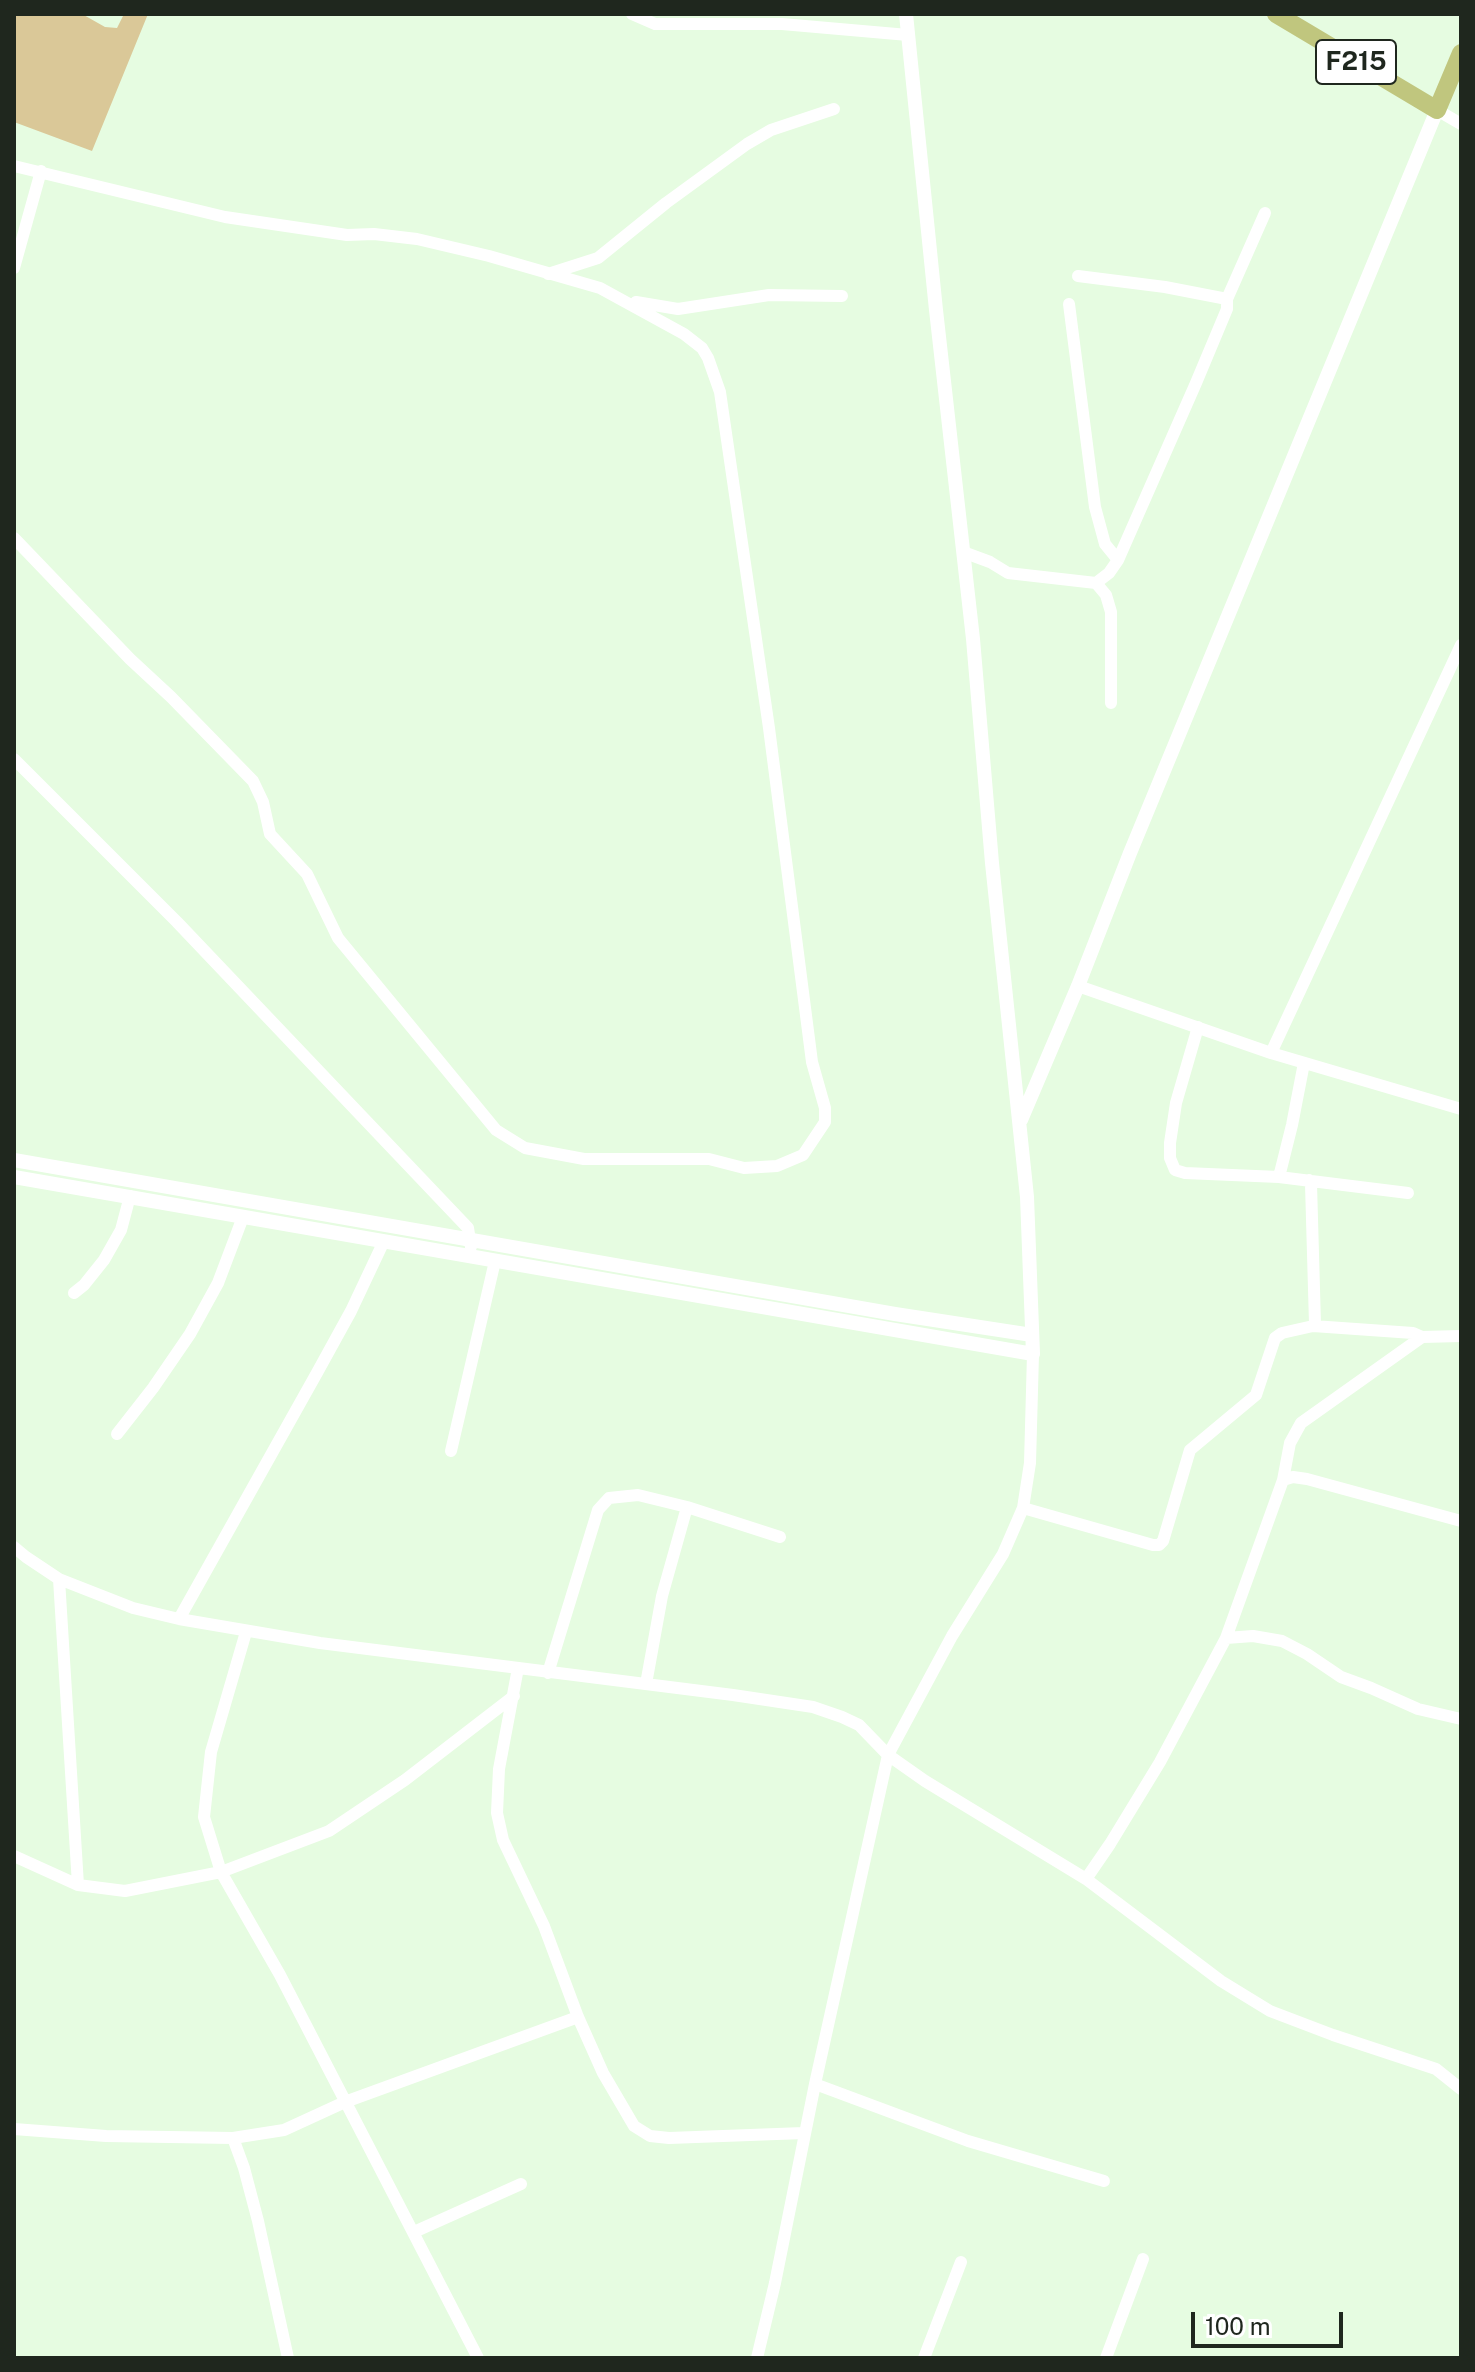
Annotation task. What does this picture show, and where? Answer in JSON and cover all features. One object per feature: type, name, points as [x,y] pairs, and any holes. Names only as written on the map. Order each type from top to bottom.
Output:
[{"type":"main road","name":"F215","points":[[1276,14],[1437,110]]},
{"type":"main road","points":[[1437,110],[1461,53]]},
{"type":"street","points":[[632,14],[655,24],[782,24],[908,35]]},
{"type":"street","points":[[757,2358],[888,1755],[952,1636],[1003,1554],[1023,1508],[1030,1463],[1033,1354],[1027,1197],[992,863],[973,639],[906,14]]},
{"type":"street","points":[[548,274],[598,258],[676,195],[771,130],[834,109]]},
{"type":"street","points":[[1019,1124],[1437,110],[1461,124]]},
{"type":"street","points":[[14,166],[225,217],[347,235],[374,234],[417,239],[489,256],[600,288],[684,334],[702,348],[720,392],[769,728],[812,1062],[825,1108],[825,1122],[803,1155],[777,1166],[744,1168],[709,1159],[584,1159],[525,1148],[496,1130],[338,938],[307,874],[270,834],[263,802],[253,781],[14,538]]},
{"type":"street","points":[[14,268],[41,171]]},
{"type":"street","points":[[1096,583],[1109,573],[1118,560],[1227,309],[1227,299],[1265,213]]},
{"type":"street","points":[[1078,276],[1165,287],[1227,299]]},
{"type":"street","points":[[625,300],[678,309],[769,295],[842,296]]},
{"type":"street","points":[[1069,304],[1095,507],[1105,544],[1118,560]]},
{"type":"street","points":[[963,552],[1008,573],[1096,583],[1106,595],[1111,612],[1111,703]]},
{"type":"street","points":[[1271,1053],[1461,645]]},
{"type":"street","points":[[14,759],[177,922],[468,1228],[470,1256]]},
{"type":"street","points":[[1078,986],[1271,1053],[1461,1109]]},
{"type":"street","points":[[1198,1027],[1176,1103],[1170,1143],[1170,1158],[1175,1170],[1279,1177],[1408,1193]]},
{"type":"street","points":[[1279,1177],[1304,1063]]},
{"type":"street","points":[[14,1160],[895,1314],[1032,1335]]},
{"type":"street","points":[[14,1177],[1033,1354]]},
{"type":"street","points":[[1309,1180],[1313,1326]]},
{"type":"street","points":[[74,1293],[104,1260],[121,1230],[130,1196]]},
{"type":"street","points":[[117,1434],[190,1334],[218,1283],[243,1217]]},
{"type":"street","points":[[179,1619],[332,1347],[384,1241]]},
{"type":"street","points":[[451,1451],[495,1261]]},
{"type":"street","points":[[1023,1508],[1159,1545],[1163,1541],[1190,1450],[1256,1395],[1275,1338],[1282,1333],[1313,1326],[1413,1333],[1422,1337],[1461,1336]]},
{"type":"street","points":[[1086,1879],[1160,1762],[1226,1638],[1283,1480],[1290,1443],[1301,1423],[1422,1337]]},
{"type":"street","points":[[1283,1480],[1293,1477],[1307,1479],[1461,1521]]},
{"type":"street","points":[[548,1673],[598,1510],[609,1498],[638,1495],[780,1537]]},
{"type":"street","points":[[646,1684],[662,1596],[687,1507]]},
{"type":"street","points":[[14,1547],[59,1579],[133,1608],[179,1619],[246,1632],[813,1707],[859,1725],[888,1755],[925,1781],[1086,1879],[1221,1981],[1270,2011],[1436,2069],[1461,2089]]},
{"type":"street","points":[[59,1579],[78,1885]]},
{"type":"street","points":[[246,1632],[211,1752],[204,1817],[221,1872],[280,1975],[478,2358]]},
{"type":"street","points":[[1226,1638],[1253,1636],[1282,1641],[1341,1677],[1418,1709],[1461,1719]]},
{"type":"street","points":[[518,1668],[499,1769],[497,1813],[503,1840],[544,1926],[603,2073],[634,2126],[650,2136],[669,2138],[804,2133]]},
{"type":"street","points":[[14,1856],[78,1885],[125,1891],[221,1872],[329,1831],[405,1780],[514,1696]]},
{"type":"street","points":[[14,2129],[106,2136],[233,2138],[284,2130],[345,2102],[578,2017]]},
{"type":"street","points":[[815,2084],[968,2141],[1104,2181]]},
{"type":"street","points":[[233,2138],[258,2221],[288,2358]]},
{"type":"street","points":[[414,2232],[521,2184]]},
{"type":"street","points":[[1106,2358],[1143,2259]]},
{"type":"street","points":[[924,2358],[961,2262]]},
{"type":"shaded area","points":[[14,14],[82,14],[105,27],[117,28],[124,14],[148,14],[92,151],[14,122]]}]
